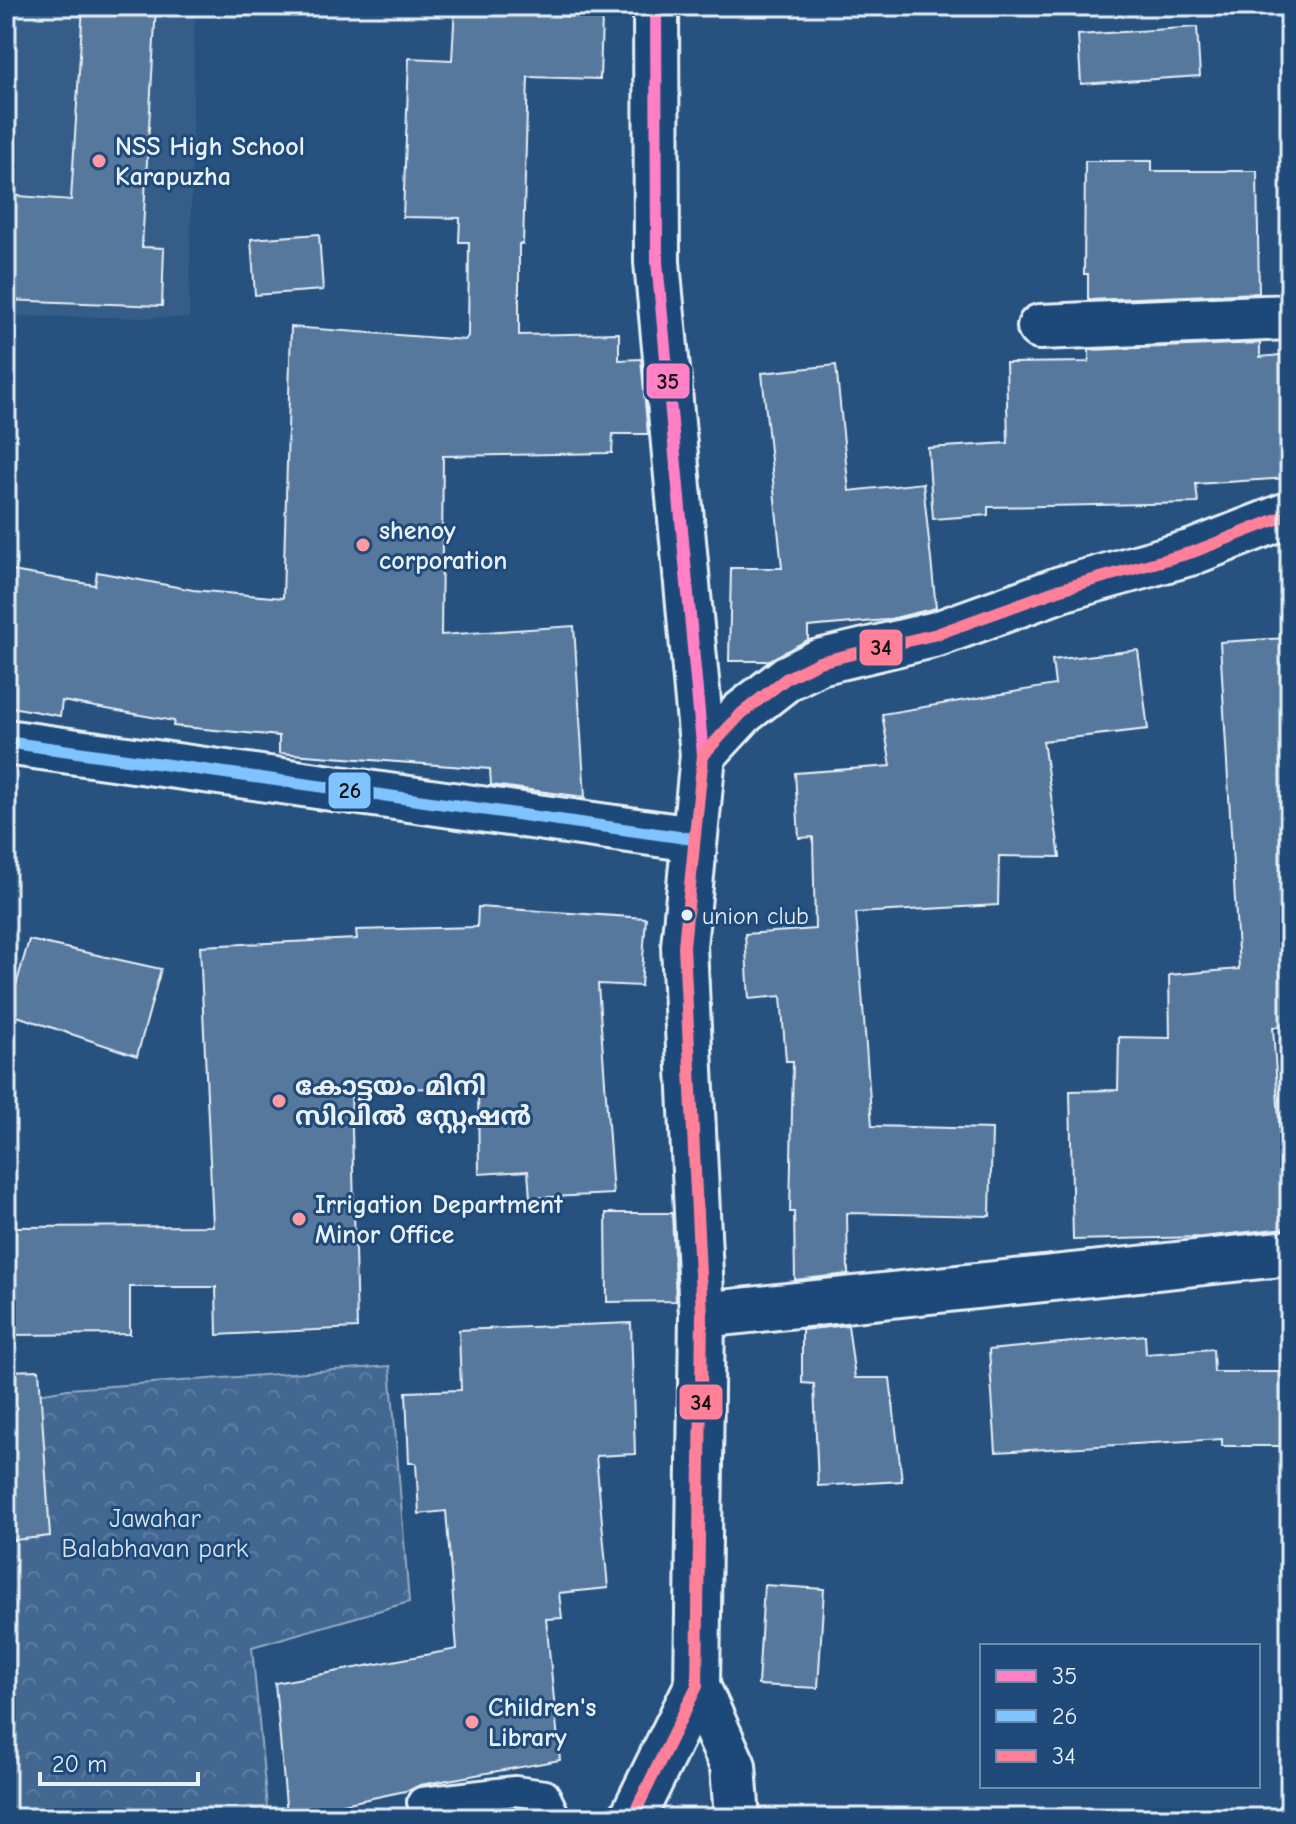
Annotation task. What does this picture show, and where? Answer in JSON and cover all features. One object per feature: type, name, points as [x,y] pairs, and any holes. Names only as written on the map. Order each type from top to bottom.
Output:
[{"type":"street","points":[[656,6],[657,262],[703,755],[684,946],[702,1315],[697,1686],[733,1766],[737,1818]]},
{"type":"street","points":[[1040,327],[1290,317]]},
{"type":"street","points":[[703,755],[742,713],[787,678],[819,662],[937,634],[1061,589],[1193,552],[1290,514]]},
{"type":"street","points":[[6,742],[693,839]]},
{"type":"street","points":[[702,1315],[1290,1253]]},
{"type":"street","points":[[632,1818],[697,1686]]},
{"type":"lane","points":[[422,1802],[515,1791],[545,1795],[556,1818]]},
{"type":"shaded area","name":"NSS High School Karapuzha","points":[[6,6],[195,6],[189,318],[6,316]]},
{"type":"green space","name":"Jawahar Balabhavan park","points":[[390,1366],[409,1602],[252,1647],[268,1818],[6,1818],[6,1399],[68,1389]]},
{"type":"building","points":[[83,6],[156,6],[142,247],[164,248],[162,306],[6,300],[6,195],[71,200]]},
{"type":"building","points":[[455,6],[562,6],[561,16],[602,17],[600,79],[528,77],[523,244],[519,244],[519,335],[619,333],[619,360],[641,359],[648,434],[613,434],[612,453],[443,456],[441,635],[574,626],[585,797],[491,785],[490,769],[279,753],[279,736],[173,726],[174,721],[62,701],[60,716],[6,706],[6,570],[95,585],[97,572],[193,590],[283,598],[291,327],[465,340],[468,336],[469,242],[459,242],[460,218],[403,217],[409,58],[452,60]]},
{"type":"building","points":[[1197,27],[1200,76],[1081,84],[1078,35]]},
{"type":"building","points":[[1085,161],[1152,161],[1152,171],[1257,171],[1259,293],[1088,300],[1088,274],[1084,274]]},
{"type":"building","points":[[319,234],[323,290],[255,295],[251,239]]},
{"type":"building","points":[[1260,343],[1260,357],[1290,354],[1290,478],[1196,484],[1198,503],[988,507],[988,515],[933,519],[928,448],[1008,443],[1006,363],[1089,362],[1089,350]]},
{"type":"building","points":[[836,365],[849,491],[923,483],[936,608],[886,620],[808,627],[808,640],[768,661],[729,661],[731,568],[782,568],[762,373]]},
{"type":"building","points":[[1287,638],[1290,1026],[1273,1027],[1286,1228],[1202,1237],[1073,1240],[1070,1091],[1118,1090],[1119,1037],[1170,1038],[1169,975],[1239,969],[1220,642]]},
{"type":"building","points":[[1138,650],[1148,729],[1043,741],[1060,857],[999,856],[998,905],[856,913],[872,1126],[992,1129],[990,1216],[847,1213],[848,1274],[795,1280],[794,1212],[790,1212],[793,1061],[786,1061],[781,996],[749,999],[745,934],[815,929],[813,837],[799,838],[795,773],[891,766],[882,714],[1055,685],[1052,660]]},
{"type":"building","points":[[478,907],[646,918],[641,986],[598,984],[613,1194],[530,1198],[528,1171],[479,1174],[478,1087],[351,1090],[357,1328],[217,1335],[216,1287],[130,1287],[130,1334],[6,1335],[6,1227],[213,1226],[200,946],[357,939],[356,930],[477,927]]},
{"type":"building","points":[[29,940],[161,969],[137,1056],[8,1013]]},
{"type":"building","points":[[606,1213],[672,1213],[676,1301],[607,1302]]},
{"type":"building","points":[[631,1323],[635,1454],[596,1456],[608,1588],[559,1593],[562,1618],[546,1619],[560,1760],[420,1785],[410,1790],[287,1816],[275,1683],[457,1649],[446,1511],[419,1514],[416,1463],[409,1463],[406,1392],[461,1390],[459,1330]]},
{"type":"building","points":[[848,1325],[855,1378],[890,1378],[902,1481],[818,1486],[814,1384],[802,1383],[802,1330]]},
{"type":"building","points":[[1145,1335],[1146,1354],[1213,1349],[1214,1372],[1290,1372],[1290,1446],[1222,1446],[1222,1439],[996,1452],[989,1350]]},
{"type":"building","points":[[39,1370],[50,1536],[6,1541],[6,1371]]},
{"type":"building","points":[[764,1585],[824,1589],[818,1688],[758,1685]]},
{"type":"transit line","name":"35","points":[[656,6],[657,262],[703,755]]},
{"type":"transit line","name":"34","points":[[632,1818],[697,1686],[702,1315],[684,946],[703,755],[742,713],[787,678],[819,662],[937,634],[1061,589],[1193,552],[1290,514]]},
{"type":"transit line","name":"26","points":[[6,742],[693,839]]},
{"type":"place","name":"NSS High School Karapuzha","points":[[99,161]]},
{"type":"place","name":"shenoy corporation","points":[[363,545]]},
{"type":"place","name":"union club","points":[[687,915]]},
{"type":"place","name":"കോട്ടയം മിനി സിവിൽ സ്റ്റേഷൻ","points":[[279,1101]]},
{"type":"place","name":"Irrigation Department Minor Office","points":[[299,1219]]},
{"type":"place","name":"Children's Library","points":[[472,1722]]}]
